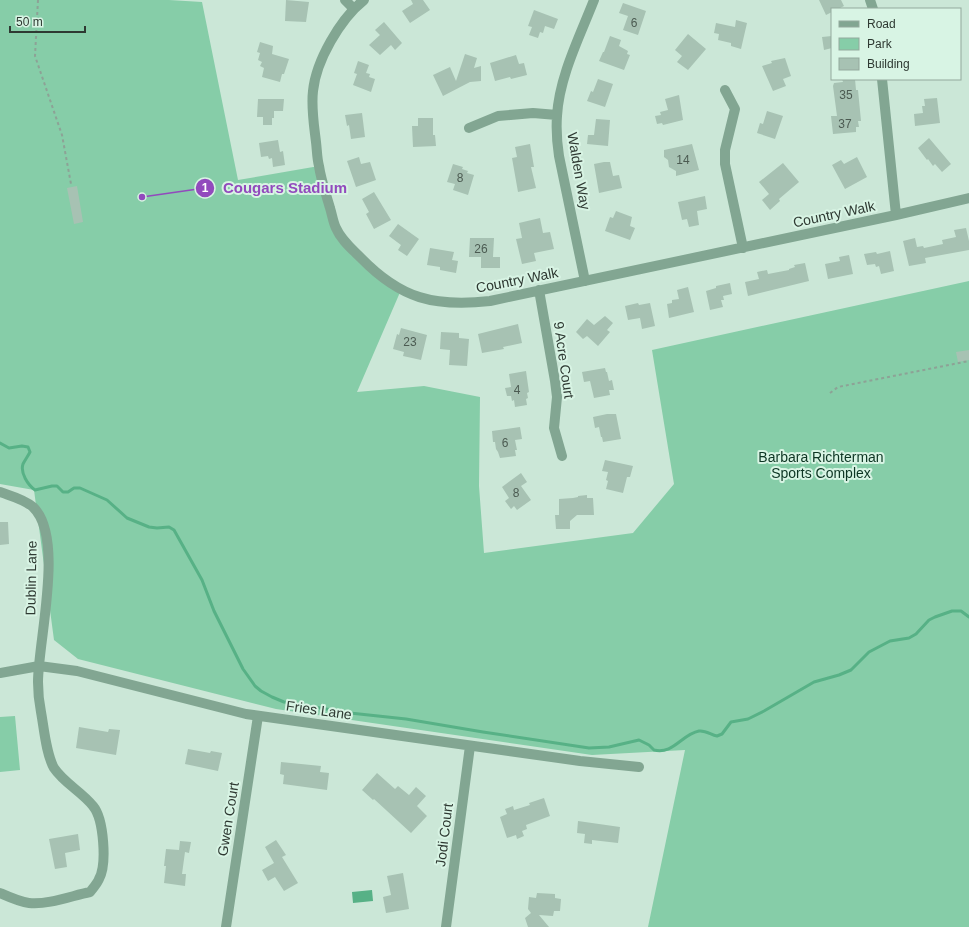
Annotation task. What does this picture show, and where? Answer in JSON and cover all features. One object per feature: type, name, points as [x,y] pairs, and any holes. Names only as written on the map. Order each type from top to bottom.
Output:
[{"type":"street","points":[[345,0],[354,9]]},
{"type":"street","name":"Country Walk","points":[[364,0],[354,9],[334,35],[316,72],[312,108],[319,166],[335,228],[347,244],[375,273],[401,290],[425,299],[444,303],[466,304],[490,301],[743,248],[969,198]]},
{"type":"street","name":"Walden Way","points":[[585,281],[556,137],[557,115],[564,80],[594,0]]},
{"type":"street","points":[[882,80],[896,215]]},
{"type":"street","points":[[724,90],[735,109],[725,150],[725,164],[743,248]]},
{"type":"street","points":[[469,128],[498,116],[533,113],[557,115]]},
{"type":"street","name":"9 Acre Court","points":[[539,290],[557,397],[554,428],[562,456]]},
{"type":"street","name":"Dublin Lane","points":[[0,492],[22,499],[33,508],[40,518],[45,531],[48,550],[47,601],[38,681],[46,745],[54,767],[66,781],[94,806],[98,813],[104,854],[100,878],[90,892],[46,902],[29,903],[0,894]]},
{"type":"street","name":"Fries Lane","points":[[0,673],[39,666],[77,671],[246,714],[580,761],[639,767]]},
{"type":"street","name":"Gwen Court","points":[[226,927],[258,716]]},
{"type":"street","name":"Jodi Court","points":[[446,927],[470,746]]},
{"type":"path","points":[[38,0],[35,56],[62,135],[71,184]]},
{"type":"path","points":[[830,393],[838,387],[969,361]]},
{"type":"green space","name":"Barbara Richterman Sports Complex","points":[[0,0],[169,0],[202,2],[238,180],[319,166],[335,228],[401,290],[357,392],[424,386],[480,397],[479,486],[484,553],[633,533],[674,484],[652,350],[969,281],[969,927],[648,927],[685,750],[592,755],[276,709],[78,659],[54,640],[34,490],[0,484]]},
{"type":"green space","points":[[15,716],[20,770],[0,772],[0,717]]},
{"type":"shaded area","points":[[372,890],[373,901],[353,903],[352,892]]},
{"type":"building","points":[[286,0],[309,2],[306,22],[285,21]]},
{"type":"building","points":[[411,0],[423,0],[430,10],[410,23],[402,11],[413,4]]},
{"type":"building","points":[[819,0],[841,0],[844,6],[840,8],[831,8],[831,12],[826,15]]},
{"type":"building","points":[[623,3],[646,11],[638,35],[623,30],[628,16],[619,13]]},
{"type":"building","points":[[534,10],[558,19],[554,29],[545,26],[543,33],[540,32],[538,38],[529,35],[532,27],[528,26]]},
{"type":"building","points":[[736,20],[747,23],[741,49],[731,46],[731,43],[718,40],[719,34],[714,33],[716,23],[735,27]]},
{"type":"building","points":[[384,22],[402,43],[395,50],[391,45],[380,55],[369,45],[380,35],[375,30]]},
{"type":"building","points":[[688,34],[706,49],[688,70],[677,62],[682,56],[675,50]]},
{"type":"building","points":[[610,36],[621,40],[619,46],[628,51],[627,54],[630,55],[624,70],[599,61]]},
{"type":"building","points":[[831,36],[831,48],[824,50],[822,37]]},
{"type":"building","points":[[260,42],[273,46],[272,54],[289,59],[280,82],[262,77],[264,68],[260,66],[262,62],[258,60],[260,53],[257,52]]},
{"type":"building","points":[[465,54],[477,58],[474,68],[481,66],[481,81],[470,82],[443,96],[433,75],[450,67],[456,81]]},
{"type":"building","points":[[516,55],[519,64],[524,63],[527,75],[495,81],[490,63]]},
{"type":"building","points":[[785,58],[791,76],[783,79],[786,86],[773,91],[762,66],[772,63],[771,61]]},
{"type":"building","points":[[358,61],[369,65],[366,73],[370,74],[369,77],[375,79],[371,92],[353,85],[357,74],[354,73]]},
{"type":"building","points":[[598,79],[613,84],[605,107],[587,101],[591,91],[593,92]]},
{"type":"building","points":[[842,80],[855,80],[856,90],[858,90],[861,121],[858,121],[859,127],[856,127],[856,132],[833,134],[831,116],[837,116],[833,86],[834,83],[843,82]]},
{"type":"building","points":[[679,95],[683,120],[663,125],[662,123],[657,124],[655,116],[661,115],[660,112],[668,110],[665,99]]},
{"type":"building","points":[[937,98],[940,123],[915,126],[914,114],[923,113],[922,106],[925,106],[924,99]]},
{"type":"building","points":[[258,99],[284,99],[283,111],[274,111],[272,125],[263,125],[263,117],[257,117]]},
{"type":"building","points":[[767,111],[783,116],[775,139],[757,133],[760,123],[763,124]]},
{"type":"building","points":[[362,113],[365,137],[351,139],[349,125],[347,126],[345,115]]},
{"type":"building","points":[[418,118],[433,118],[433,135],[435,135],[436,146],[413,147],[412,126],[418,126]]},
{"type":"building","points":[[596,119],[610,120],[608,146],[587,144],[588,135],[594,135]]},
{"type":"building","points":[[929,138],[951,164],[942,172],[935,164],[933,166],[928,159],[927,160],[918,148]]},
{"type":"building","points":[[278,140],[280,152],[283,151],[285,165],[273,167],[272,158],[269,159],[268,156],[261,157],[259,143]]},
{"type":"building","points":[[530,144],[534,167],[531,167],[536,188],[518,192],[512,158],[517,157],[515,147]]},
{"type":"building","points":[[692,144],[699,170],[676,176],[676,171],[669,167],[668,160],[664,157],[664,150]]},
{"type":"building","points":[[359,157],[361,164],[370,162],[376,180],[356,187],[347,161]]},
{"type":"building","points":[[857,157],[867,177],[845,189],[832,165],[841,160],[844,164]]},
{"type":"building","points":[[610,162],[613,176],[619,175],[622,188],[599,193],[594,164]]},
{"type":"building","points":[[783,163],[799,182],[779,199],[780,201],[770,210],[762,200],[769,194],[759,182]]},
{"type":"building","points":[[453,164],[463,167],[462,169],[468,171],[467,173],[474,175],[468,195],[453,190],[455,184],[447,182]]},
{"type":"building","points":[[77,186],[83,222],[74,224],[67,188]]},
{"type":"building","points":[[374,192],[391,220],[374,229],[366,214],[369,212],[362,199]]},
{"type":"building","points":[[705,196],[707,209],[697,211],[699,225],[689,227],[687,219],[682,220],[678,202]]},
{"type":"building","points":[[616,211],[632,217],[630,226],[635,228],[630,240],[605,231],[610,217],[613,218]]},
{"type":"building","points":[[540,218],[543,233],[550,232],[554,249],[534,253],[536,261],[522,264],[516,239],[522,238],[519,223]]},
{"type":"building","points":[[398,224],[419,239],[407,256],[398,250],[401,245],[389,236]]},
{"type":"building","points":[[966,228],[969,241],[969,250],[925,258],[926,263],[909,266],[903,241],[915,238],[917,247],[923,246],[924,248],[943,244],[942,240],[956,237],[954,230]]},
{"type":"building","points":[[470,238],[494,238],[493,257],[500,257],[500,268],[481,268],[481,257],[469,257]]},
{"type":"building","points":[[430,248],[454,252],[452,260],[458,261],[456,273],[440,270],[440,267],[427,265]]},
{"type":"building","points":[[890,251],[894,271],[881,274],[879,266],[876,267],[875,264],[867,265],[864,254],[876,252],[877,254]]},
{"type":"building","points":[[849,255],[853,274],[828,279],[825,264],[840,261],[839,257]]},
{"type":"building","points":[[805,263],[809,281],[748,296],[745,282],[759,279],[757,272],[767,270],[768,274],[789,270],[795,267],[794,265]]},
{"type":"building","points":[[730,283],[732,294],[723,296],[724,300],[721,300],[723,307],[710,310],[706,291],[716,288],[716,286]]},
{"type":"building","points":[[688,287],[694,312],[669,318],[667,304],[672,303],[672,300],[679,299],[677,290]]},
{"type":"building","points":[[638,303],[639,305],[650,303],[655,326],[642,329],[640,318],[628,320],[625,306]]},
{"type":"building","points":[[605,316],[613,323],[607,330],[610,332],[598,346],[587,336],[583,339],[576,332],[587,319],[594,325]]},
{"type":"building","points":[[518,324],[522,343],[503,347],[504,349],[482,353],[478,334]]},
{"type":"building","points":[[401,328],[427,335],[421,360],[403,356],[404,352],[393,349],[397,334],[399,335]]},
{"type":"building","points":[[441,332],[459,333],[459,338],[469,339],[467,366],[449,365],[450,350],[440,349]]},
{"type":"building","points":[[969,350],[969,360],[958,362],[956,352]]},
{"type":"building","points":[[605,368],[609,381],[612,380],[614,390],[609,390],[610,395],[594,398],[590,381],[584,382],[582,372]]},
{"type":"building","points":[[526,371],[529,392],[527,393],[528,398],[526,399],[527,405],[515,407],[514,400],[512,401],[511,396],[507,396],[505,388],[511,387],[509,374]]},
{"type":"building","points":[[616,414],[621,439],[603,442],[599,427],[595,428],[593,417]]},
{"type":"building","points":[[520,427],[522,439],[515,440],[517,450],[515,450],[516,456],[500,458],[495,442],[493,442],[492,431]]},
{"type":"building","points":[[605,460],[633,466],[630,477],[627,477],[623,493],[606,489],[608,472],[602,471]]},
{"type":"building","points":[[521,473],[527,482],[521,486],[531,500],[517,510],[514,506],[511,509],[505,501],[509,498],[502,487]]},
{"type":"building","points":[[587,495],[587,498],[593,498],[594,515],[577,515],[570,521],[570,529],[556,529],[555,515],[559,515],[559,499]]},
{"type":"building","points":[[0,522],[8,522],[9,544],[0,545]]},
{"type":"building","points":[[79,727],[108,732],[109,729],[120,730],[116,755],[76,748]]},
{"type":"building","points":[[188,749],[210,753],[211,751],[222,753],[218,771],[185,764]]},
{"type":"building","points":[[281,762],[321,766],[320,772],[329,773],[327,790],[283,784],[284,775],[280,774]]},
{"type":"building","points":[[377,773],[395,789],[398,786],[409,795],[416,787],[426,796],[417,806],[427,816],[411,833],[362,790]]},
{"type":"building","points":[[544,798],[550,816],[526,825],[527,829],[522,831],[524,836],[517,839],[516,835],[507,838],[500,817],[507,814],[505,809],[513,806],[514,810],[530,805],[529,803]]},
{"type":"building","points":[[578,821],[620,827],[618,843],[592,840],[592,844],[584,843],[585,834],[577,833]]},
{"type":"building","points":[[78,834],[80,850],[65,853],[67,867],[55,869],[49,839]]},
{"type":"building","points":[[276,840],[286,855],[282,857],[298,883],[284,891],[275,877],[268,881],[262,870],[274,863],[265,847]]},
{"type":"building","points":[[180,841],[191,842],[189,853],[185,852],[182,874],[186,874],[185,886],[164,883],[166,849],[179,850]]},
{"type":"building","points":[[403,873],[409,909],[386,913],[383,897],[391,895],[387,876]]},
{"type":"building","points":[[537,893],[555,894],[555,898],[561,899],[560,911],[554,911],[553,916],[539,915],[549,927],[528,927],[525,918],[531,913],[528,909],[529,897],[536,898]]},
{"type":"waterway","points":[[0,443],[9,448],[22,446],[28,447],[30,452],[22,467],[27,482],[35,490],[57,486],[63,492],[68,492],[74,488],[80,488],[107,500],[127,518],[149,527],[169,527],[174,530],[202,580],[214,611],[243,669],[255,686],[261,691],[284,702],[350,713],[406,719],[589,748],[609,747],[639,740],[649,745],[654,750],[661,751],[667,750],[687,736],[699,731],[704,731],[717,736],[722,734],[731,722],[748,719],[814,682],[851,670],[869,652],[890,641],[909,638],[916,634],[929,620],[935,617],[952,611],[961,611],[969,617]]},
{"type":"place","name":"Cougars Stadium","points":[[142,197]]}]
